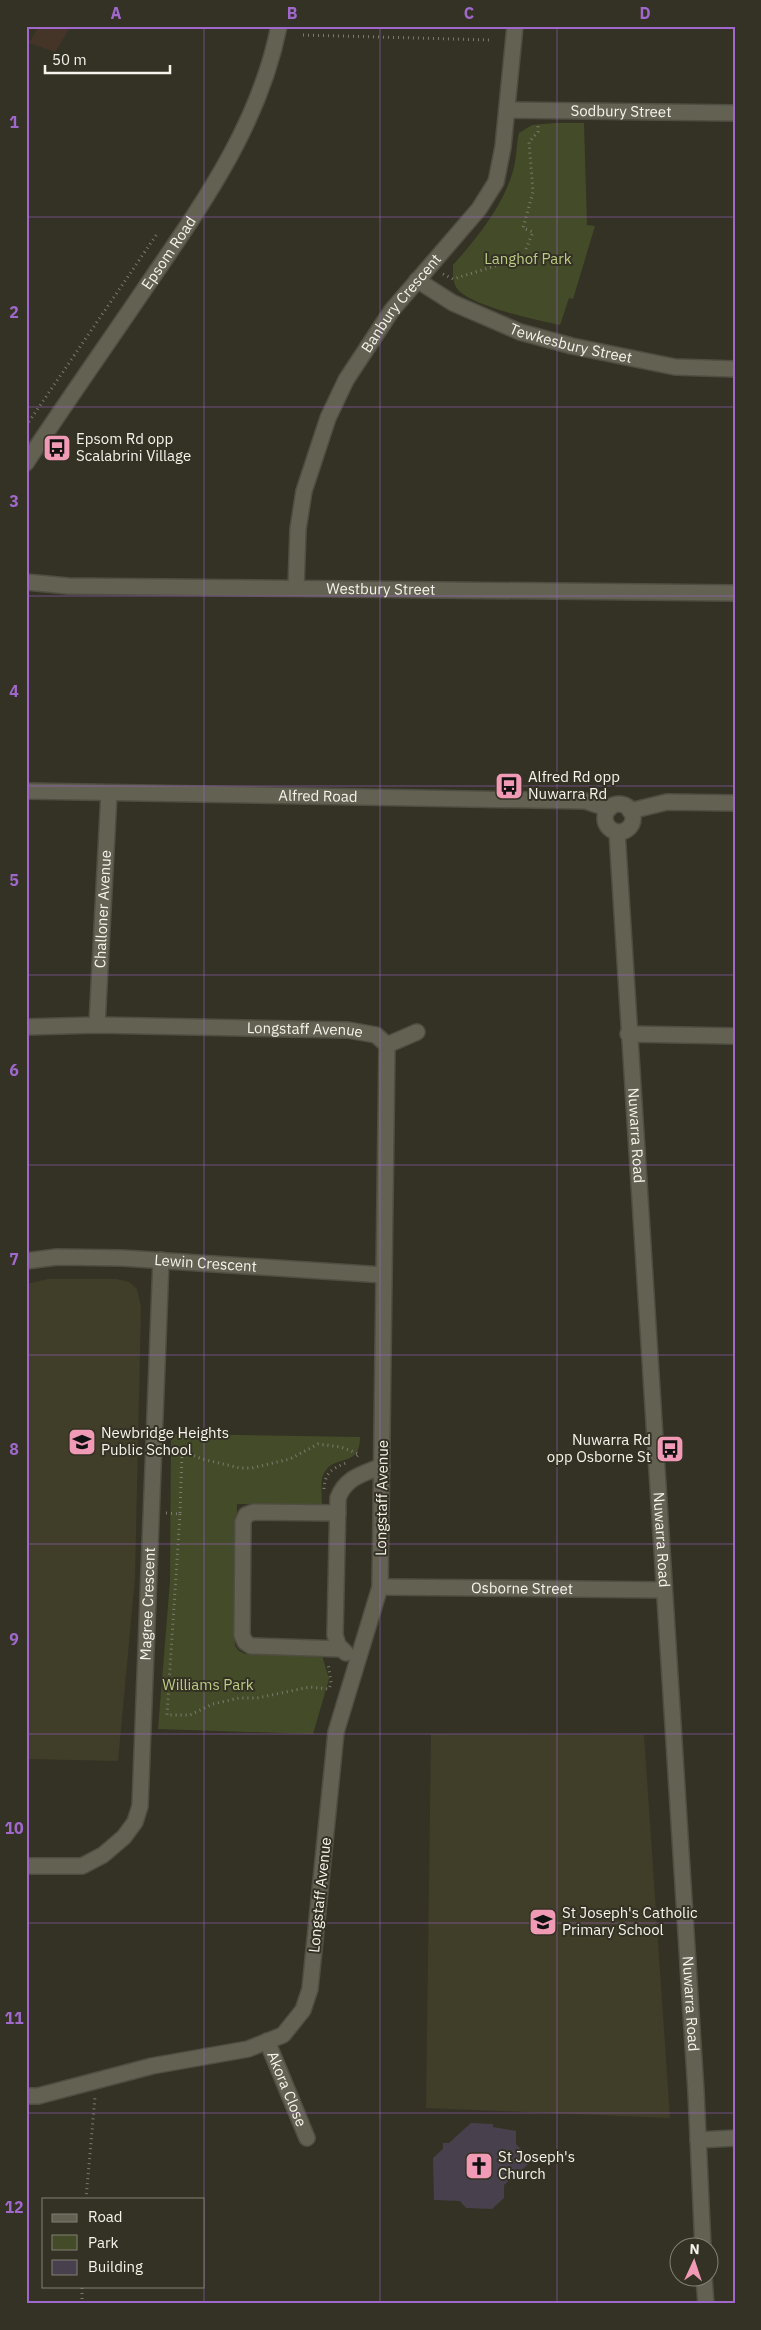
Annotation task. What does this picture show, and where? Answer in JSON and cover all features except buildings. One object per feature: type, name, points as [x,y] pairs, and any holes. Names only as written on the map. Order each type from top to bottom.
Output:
[{"type":"street","name":"Epsom Road","points":[[26,463],[226,167],[268,72],[279,26]]},
{"type":"street","name":"Banbury Crescent","points":[[296,588],[298,529],[304,491],[328,418],[346,380],[368,344],[417,280],[479,208],[496,182],[507,110],[515,26]]},
{"type":"street","name":"Sodbury Street","points":[[507,110],[735,113]]},
{"type":"street","name":"Tewkesbury Street","points":[[417,280],[453,303],[520,332],[572,346],[676,368],[735,369]]},
{"type":"street","name":"Westbury Street","points":[[26,582],[59,586],[735,593]]},
{"type":"street","name":"Alfred Road","points":[[26,791],[585,801],[609,809]]},
{"type":"street","name":"Challoner Avenue","points":[[98,1025],[109,793]]},
{"type":"street","points":[[630,811],[631,824],[625,830],[617,832],[609,828],[605,821],[609,809],[620,805],[630,811],[667,802],[735,803]]},
{"type":"street","name":"Nuwarra Road","points":[[617,832],[703,2238]]},
{"type":"street","name":"Longstaff Avenue","points":[[26,1026],[98,1025],[348,1030],[376,1035],[387,1045],[380,1587],[336,1732],[310,1989],[303,2010],[283,2035],[248,2049],[152,2066],[38,2096],[26,2096]]},
{"type":"street","points":[[387,1045],[417,1032]]},
{"type":"street","points":[[628,1034],[735,1036]]},
{"type":"street","name":"Lewin Crescent","points":[[26,1261],[57,1257],[161,1260],[384,1275]]},
{"type":"street","name":"Magree Crescent","points":[[26,1866],[82,1866],[103,1854],[117,1843],[135,1822],[140,1806],[161,1260]]},
{"type":"street","points":[[358,1661],[338,1646],[335,1635],[331,1513],[343,1486],[352,1479],[382,1466]]},
{"type":"street","points":[[331,1513],[254,1512],[246,1515],[243,1522],[242,1635],[245,1642],[251,1646],[341,1649]]},
{"type":"street","name":"Osborne Street","points":[[380,1587],[664,1590]]},
{"type":"street","name":"Akora Close","points":[[267,2041],[307,2138]]},
{"type":"street","points":[[698,2140],[735,2138]]},
{"type":"street","points":[[705,2288],[706,2304]]},
{"type":"path","points":[[303,35],[491,40]]},
{"type":"path","points":[[526,249],[533,232],[524,228],[533,192],[529,142],[538,132],[539,110]]},
{"type":"path","points":[[26,426],[156,234]]},
{"type":"path","points":[[428,267],[453,279],[518,259]]},
{"type":"path","points":[[325,1648],[331,1674],[329,1690],[310,1687],[257,1698],[239,1698],[213,1704],[190,1715],[167,1715],[180,1514],[182,1451],[227,1466],[252,1468],[290,1459],[313,1446],[325,1444],[359,1454],[352,1461],[328,1471],[324,1479],[331,1513]]},
{"type":"path","points":[[152,1513],[180,1514]]},
{"type":"path","points":[[86,2198],[96,2081]]},
{"type":"path","points":[[82,2288],[82,2304]]},
{"type":"shaded area","points":[[39,26],[71,26],[55,52],[29,43]]},
{"type":"shaded area","name":"Newbridge Heights Public School","points":[[48,1279],[116,1279],[129,1282],[137,1289],[141,1307],[135,1578],[118,1761],[26,1759],[26,1284]]},
{"type":"shaded area","name":"St Joseph's Catholic Primary School","points":[[431,1734],[644,1735],[670,2118],[426,2108]]},
{"type":"green space","name":"Langhof Park","points":[[584,123],[587,225],[595,226],[573,299],[569,298],[560,325],[507,312],[467,297],[457,288],[453,272],[453,265],[480,233],[503,197],[514,166],[519,133],[532,125]]},
{"type":"green space","name":"Williams Park","points":[[171,1434],[360,1437],[359,1446],[352,1457],[336,1463],[324,1473],[321,1486],[322,1505],[237,1504],[235,1646],[245,1654],[322,1655],[329,1679],[313,1734],[158,1729],[170,1581]]},
{"type":"place","name":"Epsom Rd opp Scalabrini Village","points":[[57,448]]},
{"type":"place","name":"Alfred Rd opp Nuwarra Rd","points":[[509,786]]},
{"type":"place","name":"Newbridge Heights Public School","points":[[82,1442]]},
{"type":"place","name":"Nuwarra Rd opp Osborne St","points":[[670,1449]]},
{"type":"place","name":"St Joseph's Catholic Primary School","points":[[543,1922]]},
{"type":"place","name":"St Joseph's Church","points":[[479,2166]]}]
